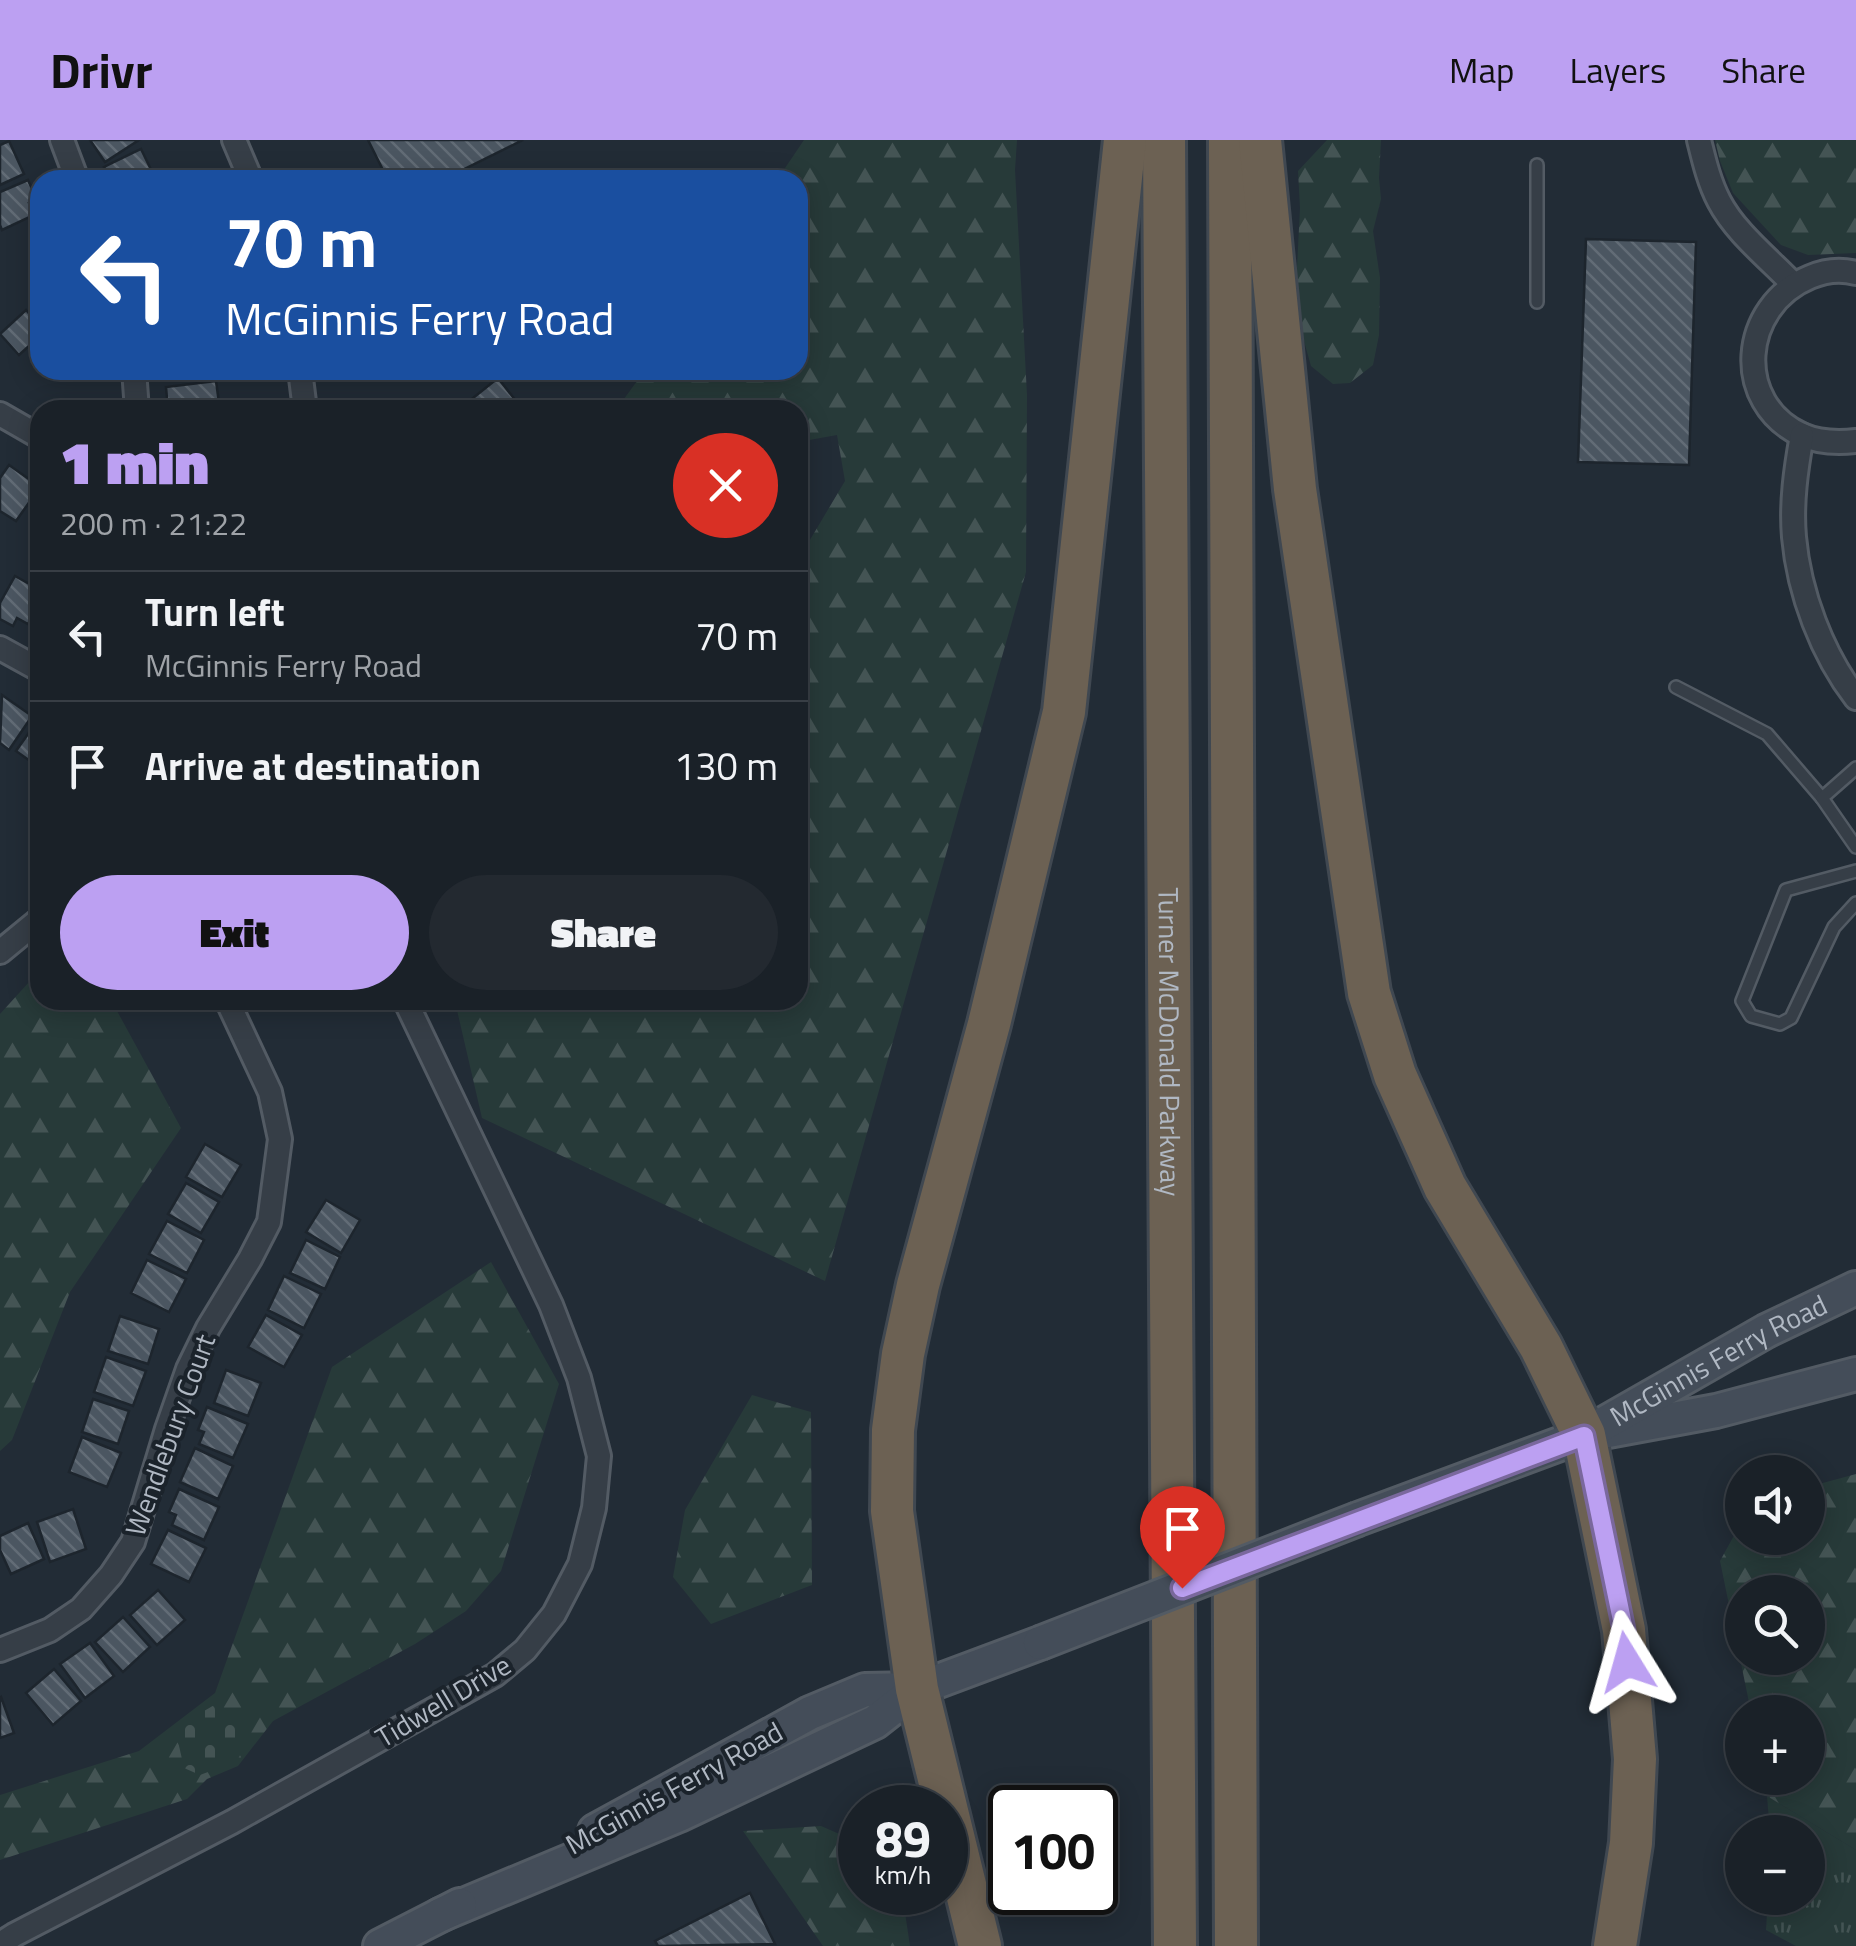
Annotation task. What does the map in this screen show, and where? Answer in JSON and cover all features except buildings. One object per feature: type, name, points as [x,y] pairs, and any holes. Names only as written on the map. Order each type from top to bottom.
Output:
[{"type":"highway","points":[[980,1946],[917,1689],[892,1511],[892,1430],[918,1285],[989,1024],[1064,712],[1125,140]]},
{"type":"highway","name":"Turner McDonald Parkway","points":[[1164,140],[1175,1946]]},
{"type":"highway","points":[[1230,140],[1236,1946]]},
{"type":"highway","points":[[1260,140],[1295,488],[1369,992],[1395,1075],[1431,1159],[1541,1347],[1584,1436],[1624,1630],[1636,1759],[1631,1842],[1615,1946]]},
{"type":"main road","name":"McGinnis Ferry Road","points":[[380,1946],[440,1916],[678,1816],[875,1722],[917,1689],[1584,1436],[1766,1331],[1856,1288]]},
{"type":"main road","name":"McGinnis Ferry Road","points":[[1584,1436],[1716,1412],[1856,1374]]},
{"type":"street","points":[[62,140],[73,170]]},
{"type":"street","points":[[234,140],[247,170]]},
{"type":"street","points":[[1698,140],[1720,203],[1793,284]]},
{"type":"street","points":[[1856,272],[1821,272],[1793,284],[1773,301],[1760,324],[1753,349],[1755,376],[1764,400],[1781,421],[1802,435],[1831,443],[1856,441]]},
{"type":"street","points":[[0,414],[30,431]]},
{"type":"street","points":[[1802,435],[1795,475],[1794,532],[1800,574],[1816,626],[1840,677],[1856,698]]},
{"type":"street","points":[[0,648],[30,664]]},
{"type":"street","points":[[0,952],[30,927]]},
{"type":"street","name":"Wendlebury Court","points":[[0,1650],[50,1630],[81,1609],[133,1542],[188,1369],[269,1222],[280,1139],[270,1092],[232,1010]]},
{"type":"street","name":"Tidwell Drive","points":[[0,1944],[232,1822],[495,1675],[525,1650],[554,1614],[580,1564],[594,1508],[598,1456],[579,1378],[551,1305],[410,1010]]},
{"type":"lane","points":[[1537,165],[1537,302]]},
{"type":"lane","points":[[1676,687],[1767,734],[1822,798],[1856,847]]},
{"type":"lane","points":[[1822,798],[1856,768]]},
{"type":"lane","points":[[1856,870],[1786,890],[1742,1001],[1752,1016],[1780,1024],[1791,1018],[1834,927],[1856,903]]},
{"type":"green space","points":[[804,140],[1017,140],[1015,170],[1027,395],[1026,572],[825,1281],[482,1118],[457,1010],[808,1010],[808,543],[845,481],[837,435],[808,440],[808,400],[623,400],[638,380],[808,380],[808,170],[784,170]]},
{"type":"green space","points":[[1327,140],[1381,140],[1381,199],[1373,231],[1380,278],[1379,335],[1373,365],[1350,383],[1333,384],[1311,366],[1295,309],[1298,171]]},
{"type":"green space","points":[[1715,140],[1856,140],[1856,253],[1808,255],[1781,245],[1733,193]]},
{"type":"green space","points":[[30,981],[30,1010],[116,1010],[181,1128],[70,1292],[12,1440],[0,1451],[0,1014]]},
{"type":"green space","points":[[491,1262],[559,1384],[501,1571],[466,1611],[415,1644],[273,1721],[238,1766],[207,1779],[187,1799],[0,1860],[0,1795],[139,1751],[215,1693],[332,1367]]},
{"type":"green space","points":[[752,1395],[811,1412],[812,1585],[711,1624],[673,1577],[685,1510]]},
{"type":"green space","points":[[1856,1474],[1856,1850],[1825,1831],[1825,1815],[1798,1815],[1767,1796],[1825,1795],[1825,1695],[1748,1695],[1743,1675],[1825,1675],[1825,1575],[1725,1575],[1725,1585],[1720,1561],[1725,1552],[1725,1555],[1825,1555],[1825,1482]]},
{"type":"green space","points":[[216,1704],[249,1738],[237,1761],[200,1775],[184,1768],[175,1728]]},
{"type":"green space","points":[[1767,1796],[1798,1815],[1769,1815]]},
{"type":"green space","points":[[821,1826],[838,1833],[838,1915],[905,1915],[910,1946],[823,1946],[743,1831]]},
{"type":"green space","points":[[1825,1831],[1856,1850],[1856,1946],[1796,1946],[1766,1930],[1767,1915],[1825,1915]]},
{"type":"route","points":[[1182,1588],[1584,1436],[1624,1630],[1627,1662]]}]
